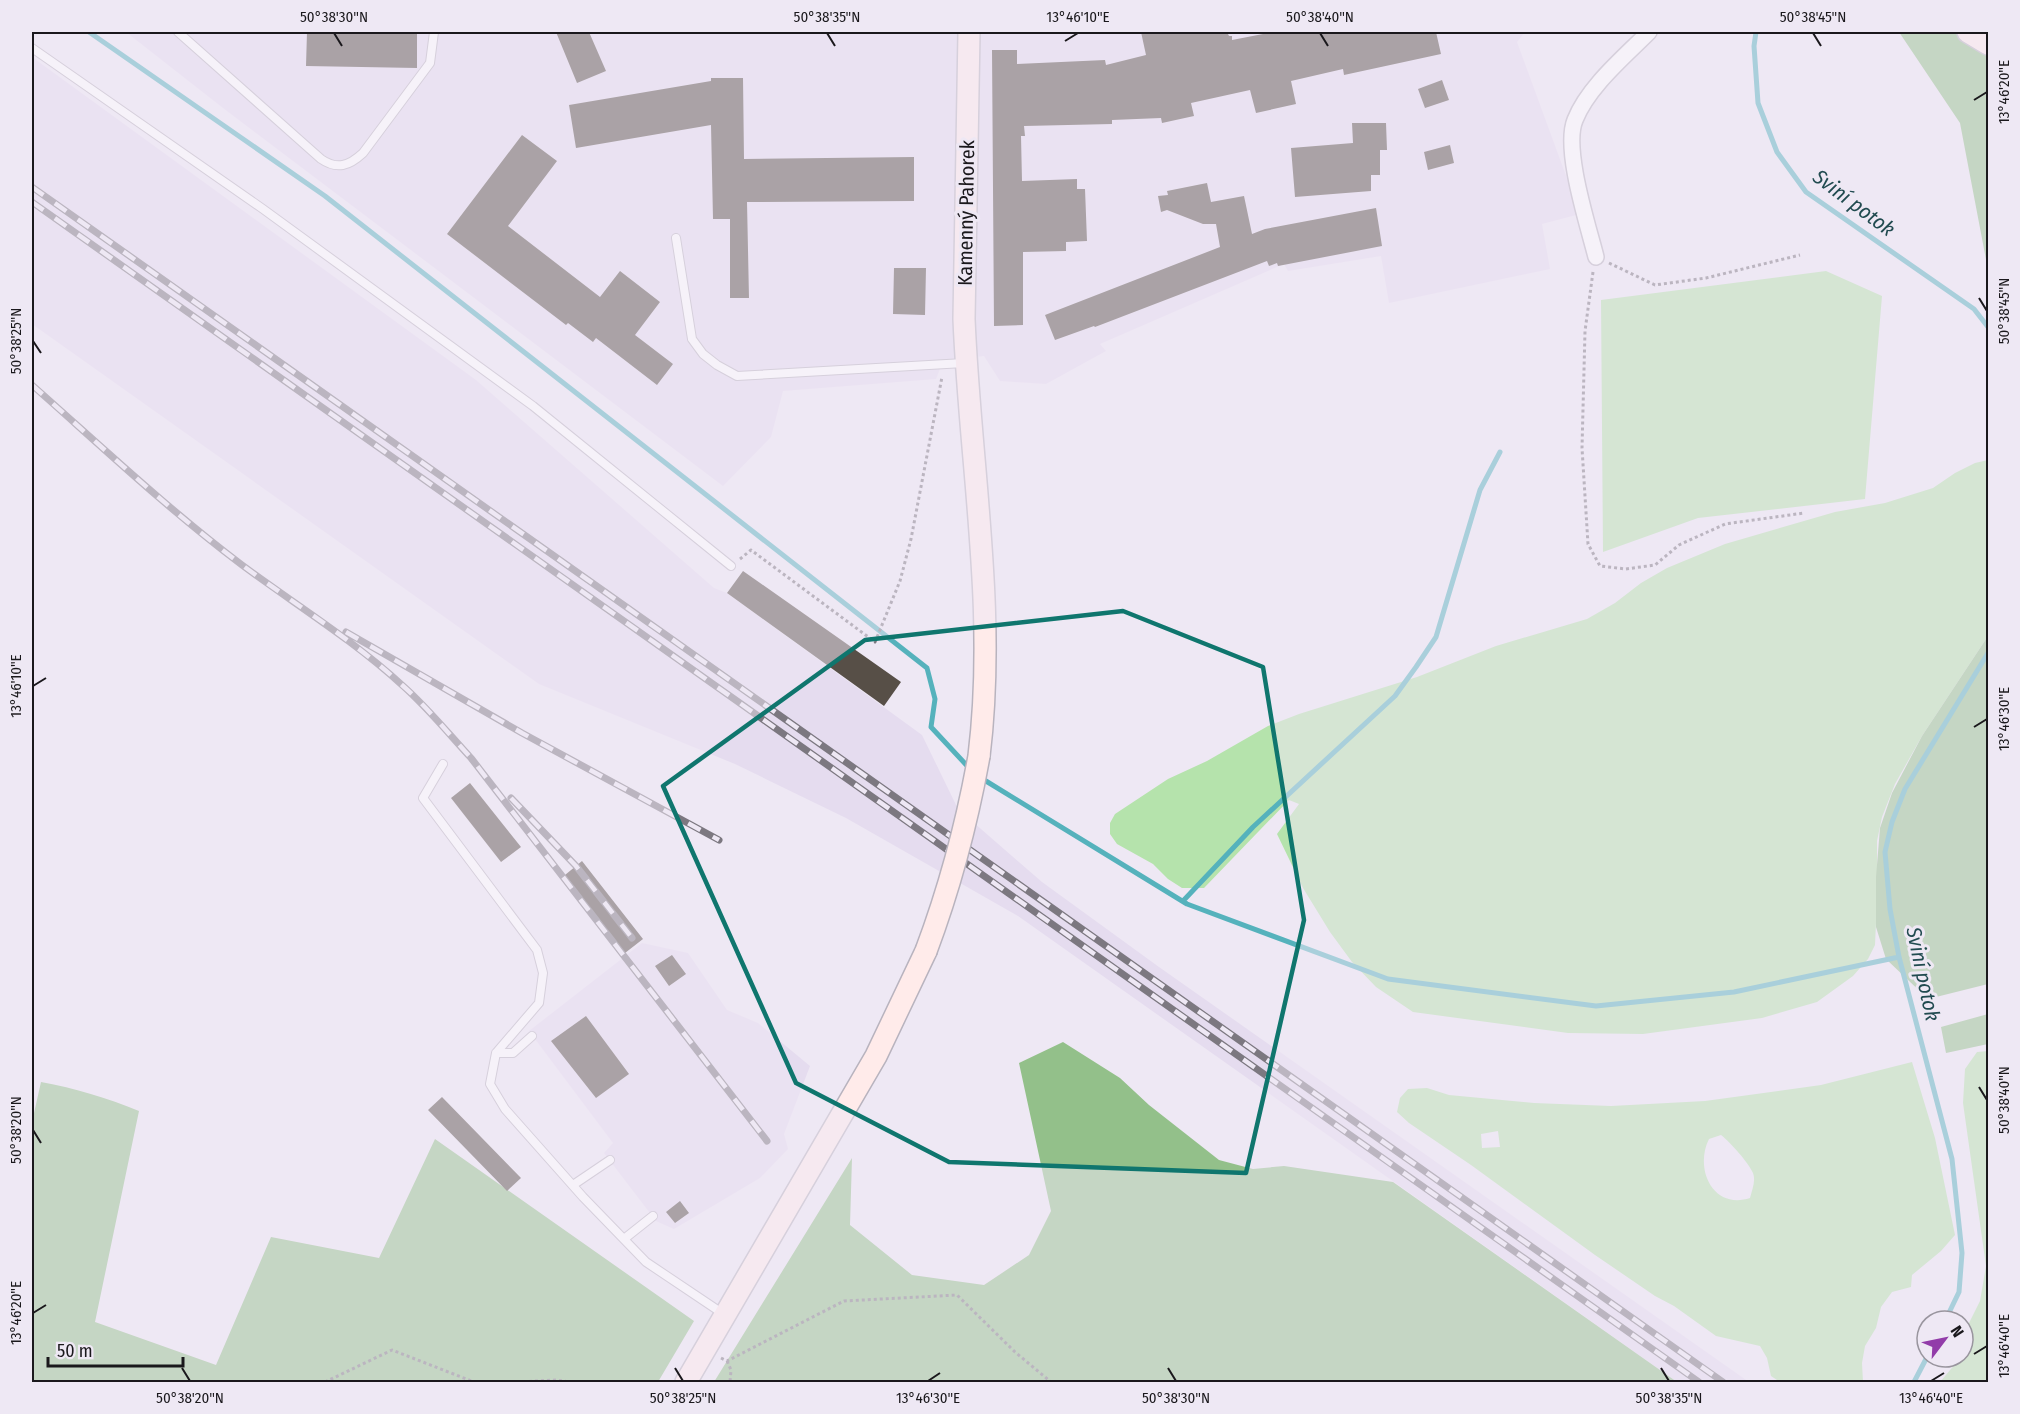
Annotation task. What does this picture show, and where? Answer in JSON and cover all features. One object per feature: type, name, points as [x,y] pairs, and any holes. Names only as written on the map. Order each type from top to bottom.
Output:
[{"type":"street","name":"Kamenný Pahorek","points":[[686,1383],[876,1056],[926,951],[943,907],[966,825],[979,756],[985,695],[985,594],[966,363],[964,262],[969,32]]},
{"type":"street","points":[[1596,257],[1572,155],[1574,122],[1588,96],[1649,32]]},
{"type":"street","points":[[1968,32],[1989,44]]},
{"type":"lane","points":[[178,32],[321,159],[333,166],[349,164],[363,153],[430,63],[434,32]]},
{"type":"lane","points":[[32,48],[263,209],[533,406],[731,566]]},
{"type":"lane","points":[[676,238],[692,339],[703,354],[737,376],[966,363]]},
{"type":"lane","points":[[442,764],[423,798],[537,950],[543,973],[539,1003],[496,1053],[490,1084],[505,1109],[646,1262],[725,1315]]},
{"type":"lane","points":[[496,1053],[513,1053],[532,1036]]},
{"type":"lane","points":[[573,1185],[610,1160]]},
{"type":"lane","points":[[624,1239],[652,1216]]},
{"type":"path","points":[[1800,255],[1706,278],[1655,285],[1596,257],[1586,331],[1582,448],[1588,544],[1600,566],[1626,569],[1655,565],[1679,545],[1725,524],[1803,513]]},
{"type":"path","points":[[731,566],[751,550],[875,642],[900,581],[911,539],[945,363]]},
{"type":"path","points":[[727,1361],[844,1301],[957,1295],[1015,1352],[1051,1383]]},
{"type":"path","points":[[325,1383],[392,1350],[474,1383]]},
{"type":"path","points":[[705,1351],[727,1361],[731,1370],[730,1383]]},
{"type":"path","points":[[517,1383],[556,1380],[570,1383]]},
{"type":"highlighted area","points":[[1123,611],[1263,667],[1304,920],[1246,1173],[949,1162],[796,1083],[663,786],[865,640]]},
{"type":"shaded area","points":[[126,32],[1525,32],[1517,42],[1580,214],[1542,224],[1550,269],[1389,303],[1381,256],[1288,271],[1284,264],[1100,344],[1106,351],[1046,384],[1000,381],[984,356],[943,361],[936,379],[783,391],[771,437],[723,486]]},
{"type":"shaded area","points":[[32,57],[476,380],[714,588],[727,593],[922,735],[958,809],[1042,882],[1159,967],[1749,1382],[1677,1382],[1018,916],[846,818],[735,764],[539,684],[32,324]]},
{"type":"shaded area","points":[[642,943],[688,953],[727,1010],[758,1023],[810,1066],[784,1134],[788,1149],[760,1178],[674,1229],[656,1221],[604,1153],[613,1143],[529,1031]]},
{"type":"green space","points":[[1899,32],[1988,32],[1988,270],[1960,123]]},
{"type":"green space","points":[[1826,271],[1882,296],[1865,499],[1698,518],[1603,552],[1601,300]]},
{"type":"green space","points":[[1988,460],[1988,636],[1922,736],[1895,784],[1882,817],[1877,841],[1875,945],[1868,959],[1853,976],[1817,1002],[1762,1018],[1643,1034],[1568,1033],[1413,1012],[1376,987],[1352,962],[1303,888],[1277,834],[1299,804],[1289,800],[1204,888],[1182,888],[1168,879],[1153,864],[1117,844],[1110,834],[1110,823],[1115,814],[1168,779],[1207,761],[1268,726],[1417,677],[1496,646],[1587,619],[1667,568],[1725,544],[1835,512],[1885,503],[1933,488],[1955,473],[1975,463]]},
{"type":"green space","points":[[1988,636],[1988,984],[1928,999],[1886,959],[1876,927],[1876,877],[1880,828],[1892,793],[1922,736]]},
{"type":"green space","points":[[1988,1014],[1988,1044],[1946,1053],[1941,1027]]},
{"type":"green space","points":[[1063,1042],[1120,1078],[1149,1105],[1219,1160],[1253,1169],[1284,1166],[1393,1182],[1677,1382],[714,1382],[852,1158],[850,1225],[912,1275],[984,1285],[1029,1255],[1051,1211],[1019,1063]]},
{"type":"green space","points":[[1988,1051],[1988,1382],[1940,1382],[1951,1369],[1975,1369],[1975,1311],[1980,1301],[1986,1266],[1963,1103],[1965,1069],[1977,1052]]},
{"type":"green space","points":[[1912,1062],[1935,1138],[1955,1235],[1941,1251],[1912,1275],[1911,1287],[1892,1292],[1881,1307],[1876,1328],[1865,1346],[1862,1363],[1863,1382],[1780,1382],[1771,1376],[1767,1358],[1760,1346],[1716,1336],[1595,1255],[1409,1123],[1397,1112],[1400,1098],[1408,1089],[1427,1088],[1449,1095],[1534,1103],[1611,1106],[1705,1101],[1821,1085]],"holes":[[[1498,1131],[1500,1147],[1482,1148],[1481,1134]],[[1721,1135],[1739,1153],[1753,1173],[1754,1182],[1750,1198],[1737,1200],[1726,1198],[1717,1193],[1710,1184],[1704,1163],[1705,1151],[1709,1139]]]},
{"type":"green space","points":[[41,1082],[91,1094],[139,1111],[95,1322],[216,1365],[271,1237],[379,1258],[435,1139],[694,1321],[658,1382],[32,1382],[32,1122]]},
{"type":"building","points":[[307,32],[417,32],[417,68],[306,66]]},
{"type":"building","points":[[556,32],[589,32],[606,71],[577,83]]},
{"type":"building","points":[[1141,32],[1227,32],[1229,36],[1232,36],[1232,40],[1273,32],[1436,32],[1441,54],[1344,75],[1343,69],[1291,81],[1296,104],[1256,113],[1250,90],[1191,103],[1194,116],[1162,123],[1161,118],[1112,120],[1112,124],[1024,126],[1025,136],[1021,136],[1022,181],[1077,179],[1077,189],[1085,189],[1087,241],[1066,242],[1066,251],[1023,252],[1023,325],[994,326],[992,50],[1017,50],[1017,64],[1105,60],[1106,65],[1146,55]]},
{"type":"building","points":[[711,78],[743,78],[744,159],[914,157],[914,201],[747,202],[749,298],[730,298],[730,219],[713,219],[711,125],[576,148],[569,105],[711,81]]},
{"type":"building","points":[[1442,80],[1449,100],[1425,108],[1418,89]]},
{"type":"building","points":[[1352,123],[1386,123],[1387,150],[1380,150],[1380,175],[1371,175],[1371,191],[1295,197],[1291,148],[1353,143]]},
{"type":"building","points":[[522,135],[557,161],[508,226],[600,297],[620,271],[660,302],[635,335],[673,364],[657,385],[596,338],[593,342],[568,323],[566,325],[447,234]]},
{"type":"building","points":[[1450,145],[1454,163],[1428,170],[1424,152]]},
{"type":"building","points":[[1207,183],[1211,202],[1244,196],[1252,234],[1265,229],[1376,208],[1382,246],[1278,266],[1277,263],[1269,266],[1267,261],[1055,340],[1045,315],[1220,247],[1216,224],[1203,224],[1167,210],[1161,212],[1158,196],[1168,195],[1167,191]]},
{"type":"building","points":[[894,268],[926,268],[925,315],[893,314]]},
{"type":"building","points":[[743,571],[901,682],[884,706],[727,593]]},
{"type":"building","points":[[470,783],[521,847],[501,862],[451,798]]},
{"type":"building","points":[[582,861],[643,939],[625,953],[565,875]]},
{"type":"building","points":[[672,955],[686,974],[669,986],[655,966]]},
{"type":"building","points":[[586,1016],[629,1074],[596,1098],[551,1041]]},
{"type":"building","points":[[442,1097],[521,1178],[507,1191],[428,1110]]},
{"type":"building","points":[[680,1201],[689,1213],[675,1223],[666,1212]]},
{"type":"waterway","points":[[89,32],[325,196],[927,668],[935,699],[931,727],[971,770]]},
{"type":"waterway","name":"Sviní potok","points":[[1756,32],[1754,46],[1758,103],[1777,152],[1806,192],[1974,309],[1988,327]]},
{"type":"waterway","points":[[1183,901],[1253,827],[1395,696],[1416,667],[1436,637],[1480,490],[1500,452]]},
{"type":"waterway","name":"Sviní potok","points":[[1951,1309],[1959,1292],[1962,1253],[1952,1159],[1899,957],[1890,909],[1885,852],[1892,822],[1905,789],[1988,653]]},
{"type":"waterway","points":[[981,778],[1187,904],[1388,979],[1596,1006],[1734,992],[1899,957]]},
{"type":"waterway","name":"Sviní potok","points":[[1914,1382],[1921,1369]]},
{"type":"railway","points":[[32,187],[1723,1382]]},
{"type":"railway","points":[[32,202],[1699,1382]]},
{"type":"railway","points":[[32,385],[188,522],[242,565],[364,653],[420,702],[471,758],[767,1141]]},
{"type":"railway","points":[[346,632],[522,733],[719,840]]},
{"type":"railway","points":[[511,798],[576,866],[632,938]]}]
